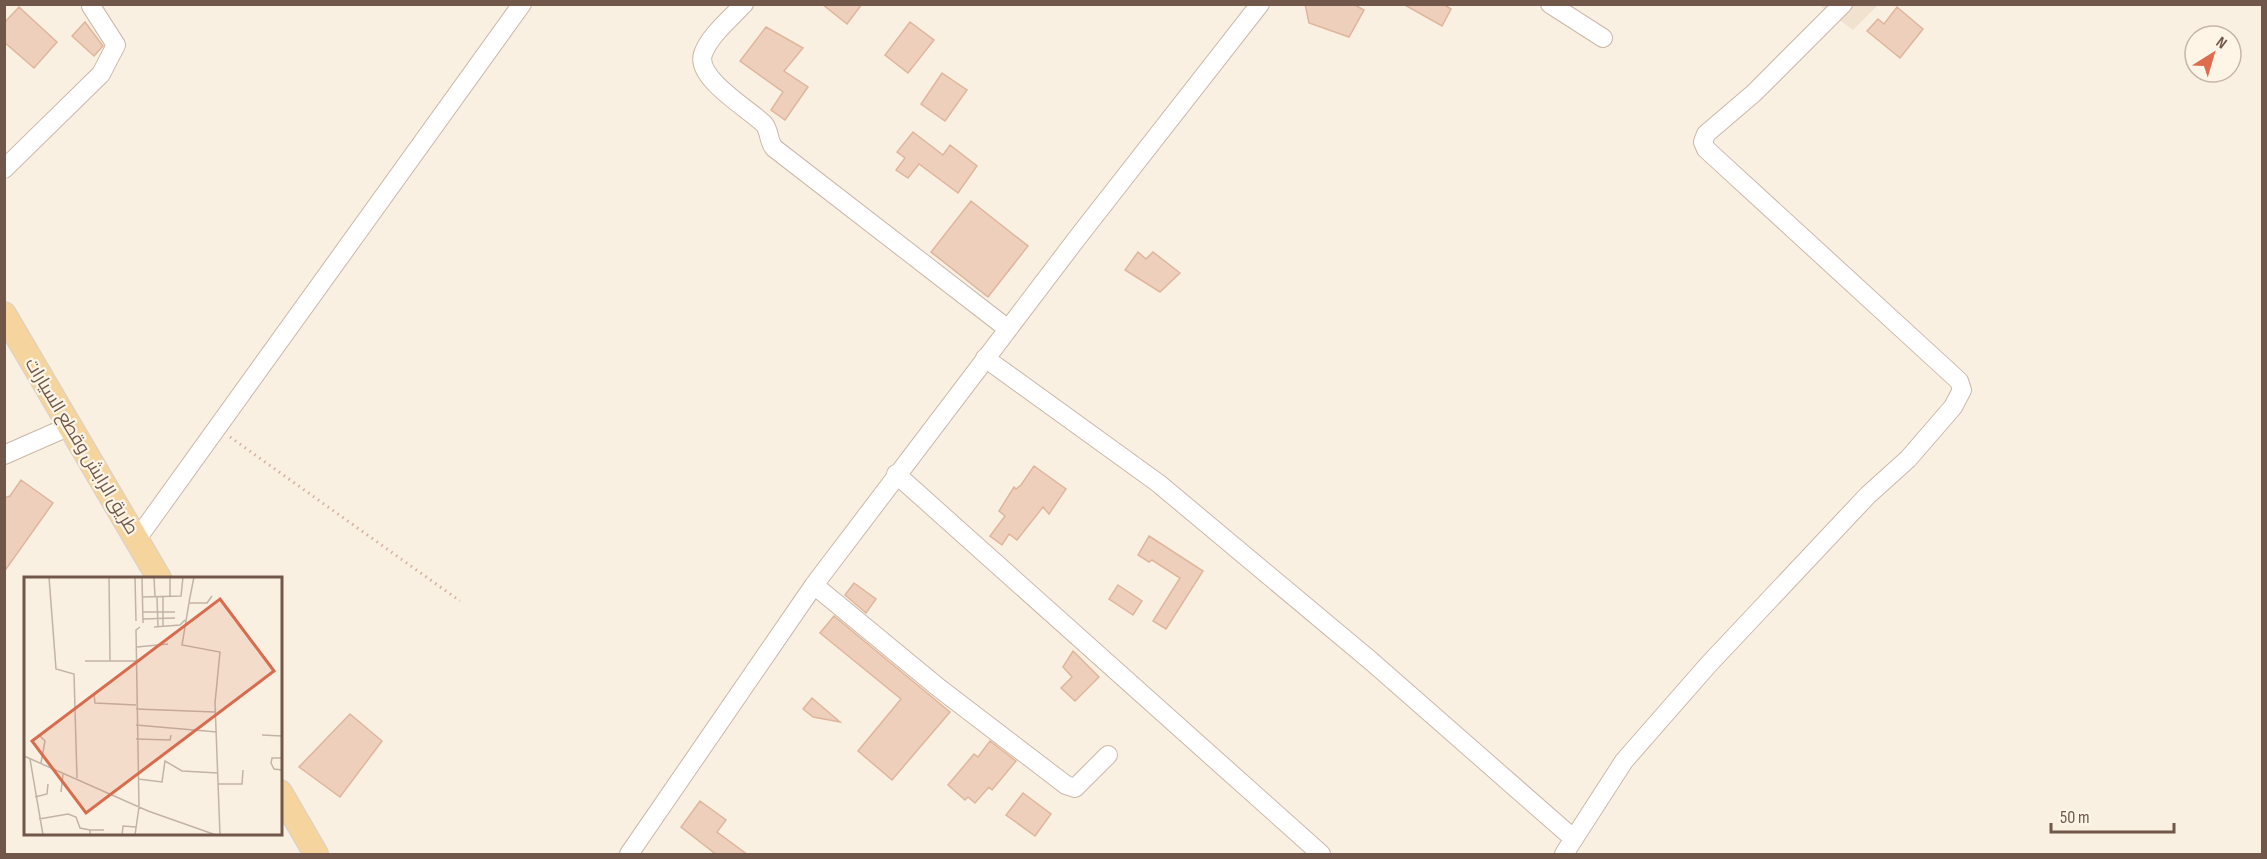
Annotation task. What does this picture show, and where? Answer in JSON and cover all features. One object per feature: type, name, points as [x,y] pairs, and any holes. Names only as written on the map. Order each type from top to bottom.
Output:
[{"type":"main road","name":"طريق الرابش وقطع السيارات","points":[[4,314],[158,577]]},
{"type":"main road","points":[[282,796],[316,855]]},
{"type":"street","points":[[137,539],[470,80],[522,4]]},
{"type":"street","points":[[744,4],[704,51],[702,63],[708,74],[723,91],[766,126],[770,144],[774,148],[1008,328]]},
{"type":"street","points":[[629,855],[814,585],[1008,328],[1260,4]]},
{"type":"street","points":[[1550,4],[1603,38]]},
{"type":"street","points":[[1564,855],[1624,761],[1708,665],[1868,495],[1908,459],[1953,407],[1962,390],[1959,381],[1711,154],[1703,142],[1706,134],[1754,93],[1843,4]]},
{"type":"street","points":[[4,169],[101,74],[116,45],[91,6]]},
{"type":"street","points":[[985,358],[1158,483],[1371,662],[1574,839]]},
{"type":"street","points":[[4,455],[70,426]]},
{"type":"street","points":[[897,474],[1321,855]]},
{"type":"street","points":[[814,585],[939,688],[1066,785],[1075,788],[1108,755]]},
{"type":"path","points":[[217,427],[460,601]]},
{"type":"shaded area","points":[[1819,5],[1878,5],[1853,30]]},
{"type":"building","points":[[822,4],[862,4],[847,24]]},
{"type":"building","points":[[1305,4],[1353,4],[1364,10],[1349,37],[1309,23]]},
{"type":"building","points":[[1403,4],[1443,4],[1451,9],[1442,26]]},
{"type":"building","points":[[19,7],[57,42],[34,68],[4,42],[4,23]]},
{"type":"building","points":[[1897,7],[1923,29],[1900,58],[1867,31],[1878,19],[1884,24]]},
{"type":"building","points":[[85,22],[103,46],[94,56],[72,36]]},
{"type":"building","points":[[910,22],[934,40],[908,73],[885,55]]},
{"type":"building","points":[[766,27],[803,48],[784,71],[808,87],[785,120],[771,110],[783,92],[740,61]]},
{"type":"building","points":[[942,73],[967,90],[945,121],[921,104]]},
{"type":"building","points":[[913,132],[943,155],[950,145],[977,166],[958,193],[919,164],[908,178],[896,170],[905,158],[897,152]]},
{"type":"building","points":[[971,201],[1028,246],[988,297],[931,252]]},
{"type":"building","points":[[1138,252],[1146,259],[1153,252],[1180,273],[1160,292],[1125,270]]},
{"type":"building","points":[[1034,466],[1066,489],[1049,514],[1043,507],[1017,540],[1009,534],[1002,545],[990,536],[1005,516],[999,511],[1014,487],[1016,489],[1021,485]]},
{"type":"building","points":[[21,480],[53,503],[4,572],[4,498],[10,496]]},
{"type":"building","points":[[1149,536],[1203,571],[1166,629],[1153,621],[1180,578],[1152,560],[1149,562],[1138,555]]},
{"type":"building","points":[[854,583],[876,599],[866,613],[845,595]]},
{"type":"building","points":[[1118,585],[1142,601],[1133,615],[1109,599]]},
{"type":"building","points":[[834,616],[950,712],[892,780],[858,751],[901,699],[820,633]]},
{"type":"building","points":[[1073,651],[1099,677],[1075,701],[1061,688],[1072,677],[1063,667]]},
{"type":"building","points":[[812,698],[840,722],[813,717],[803,709]]},
{"type":"building","points":[[350,714],[382,741],[340,797],[299,767]]},
{"type":"building","points":[[990,741],[1016,761],[992,790],[989,787],[975,803],[968,797],[965,800],[948,785],[974,754],[978,757]]},
{"type":"building","points":[[1023,793],[1051,814],[1035,836],[1006,815]]},
{"type":"building","points":[[700,801],[726,820],[717,832],[748,855],[717,855],[681,827]]}]
